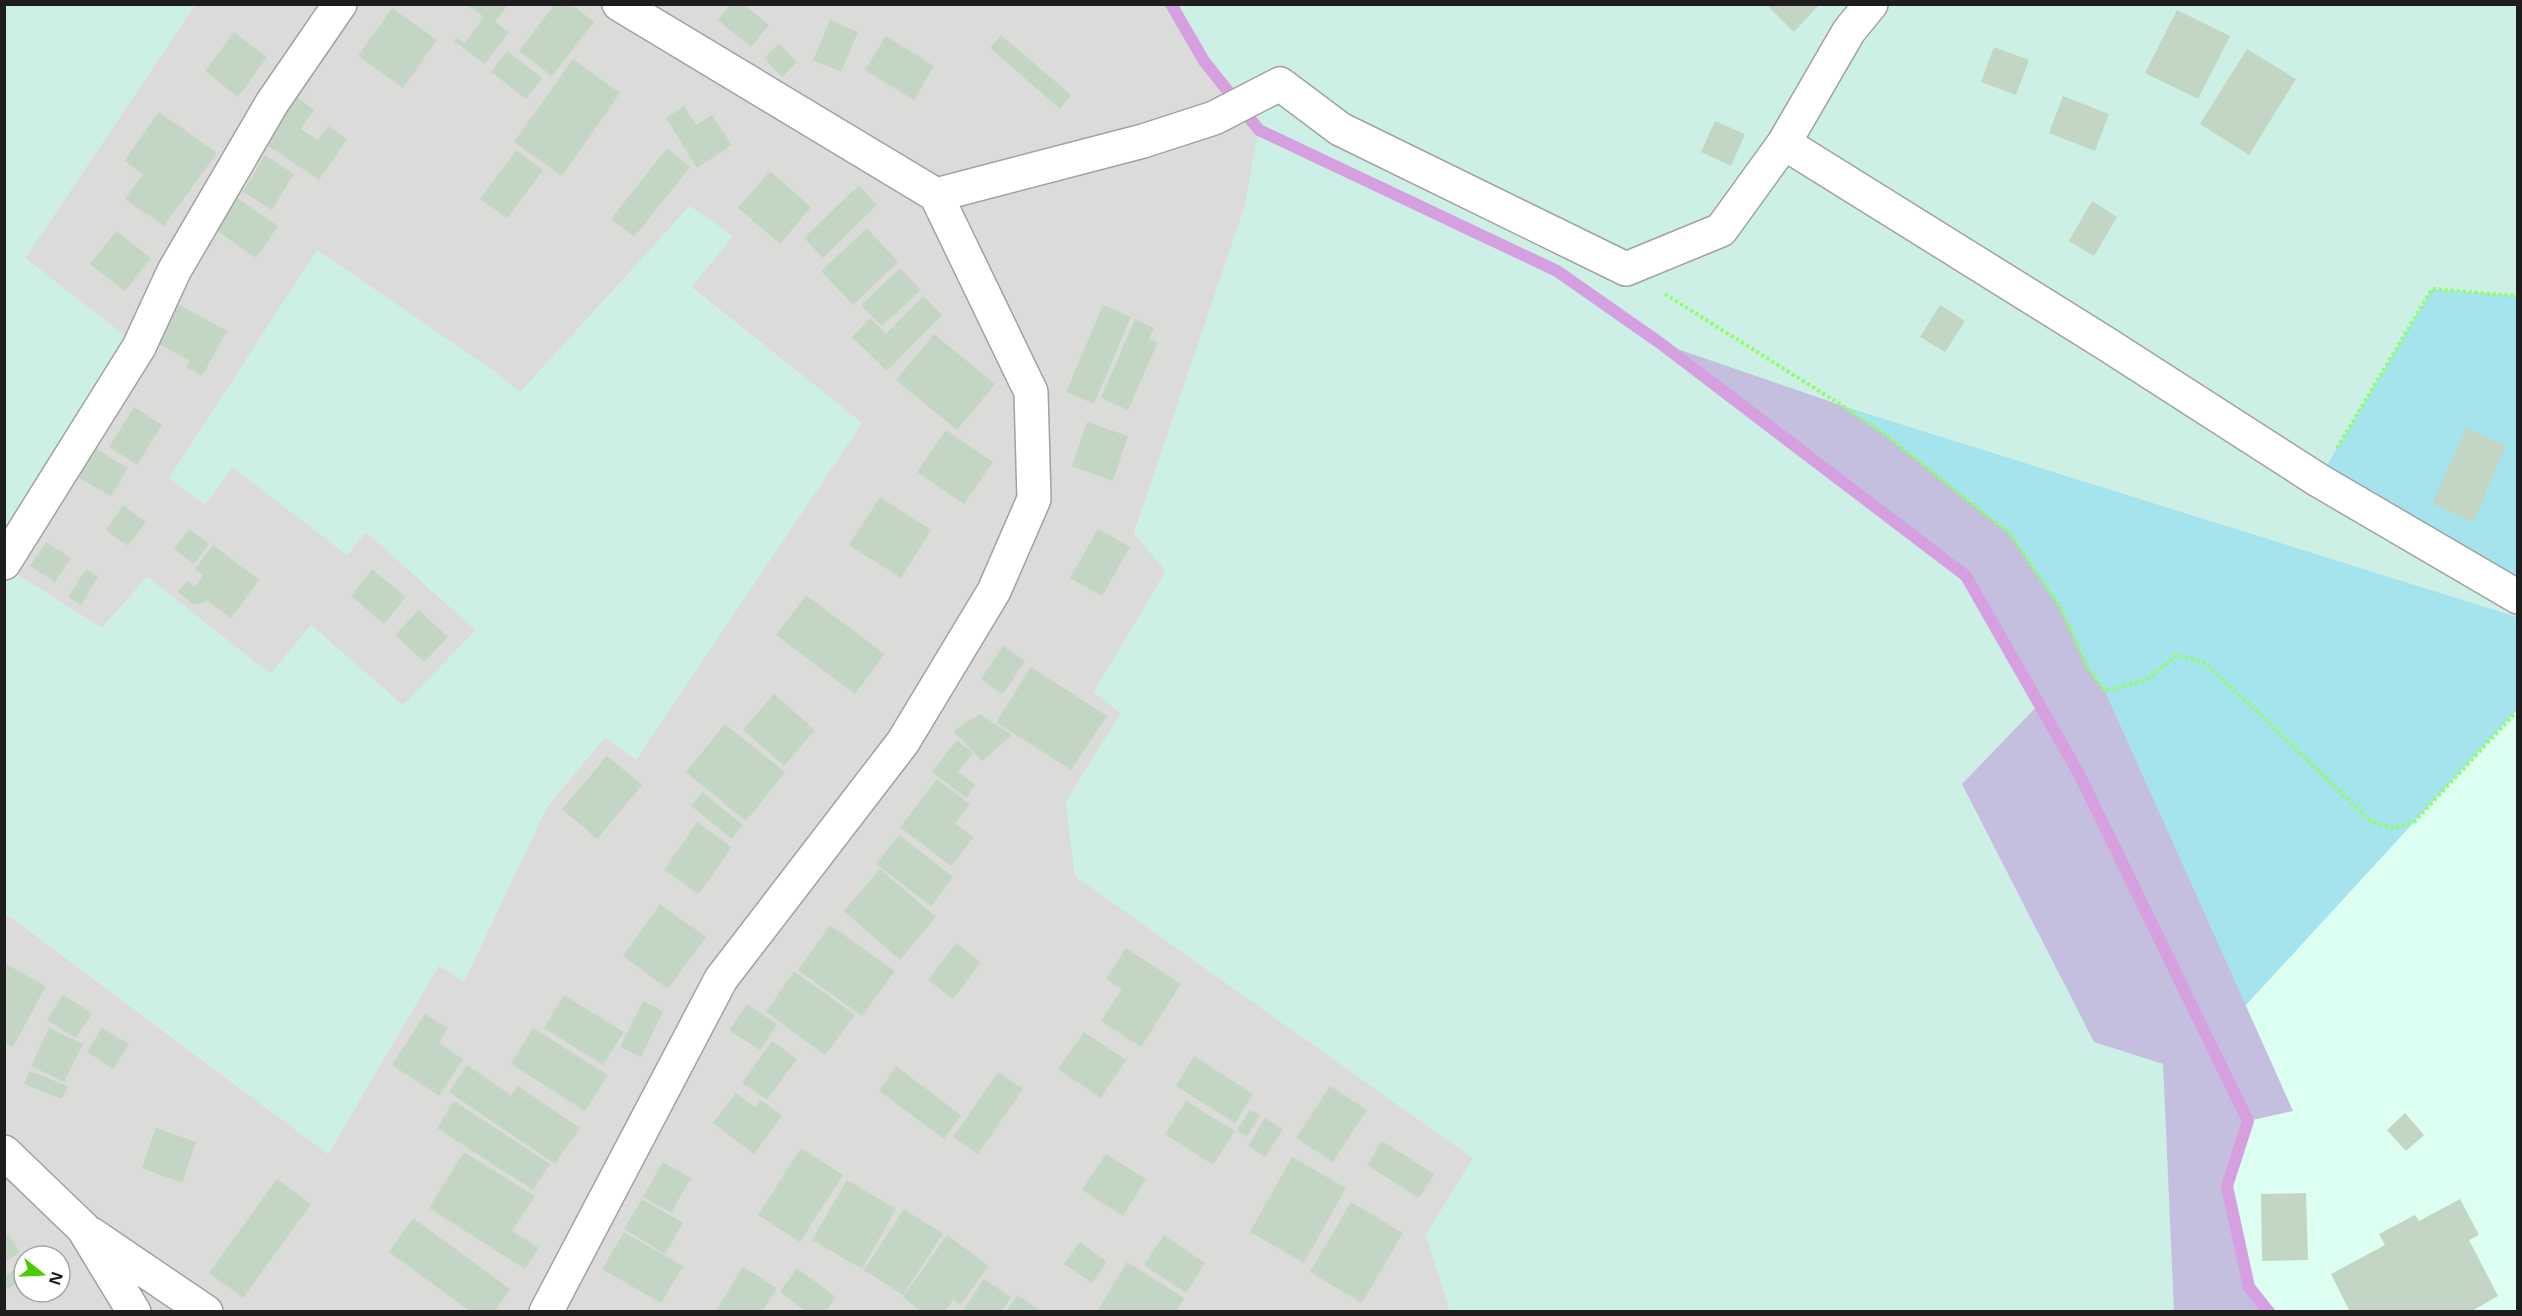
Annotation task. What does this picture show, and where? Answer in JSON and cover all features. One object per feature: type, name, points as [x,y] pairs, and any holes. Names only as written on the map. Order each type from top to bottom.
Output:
[{"type":"street","points":[[4,563],[139,347],[174,271],[272,104],[340,4]]},
{"type":"street","points":[[546,1311],[721,979],[903,742],[994,591],[1034,499],[1031,392],[936,195],[619,4]]},
{"type":"street","points":[[936,195],[1143,141],[1214,118],[1280,84],[1340,129],[1626,269],[1721,230],[1784,143],[1849,32],[1871,4]]},
{"type":"street","points":[[1784,143],[2105,343],[2318,480],[2517,597]]},
{"type":"street","points":[[4,1152],[82,1228],[206,1311]]},
{"type":"street","points":[[82,1228],[128,1310]]},
{"type":"path","points":[[1626,269],[1887,436],[2010,534],[2061,609],[2088,668],[2105,691],[2146,680],[2177,655],[2204,663],[2369,820],[2392,828],[2414,822],[2517,710]]},
{"type":"path","points":[[2318,480],[2432,289],[2517,296]]},
{"type":"shaded area","points":[[4,5],[195,5],[25,258],[139,347],[4,533]]},
{"type":"shaded area","points":[[195,5],[1171,5],[1204,61],[1259,130],[1244,209],[1134,533],[1166,571],[1094,692],[1121,713],[1066,802],[1075,876],[1473,1158],[1426,1235],[1450,1311],[5,1311],[4,912],[328,1154],[439,965],[464,981],[547,807],[605,737],[636,759],[862,423],[691,287],[690,206],[520,393],[495,372],[317,250],[233,467],[347,555],[366,532],[476,630],[403,706],[386,692],[270,674],[147,577],[102,628],[5,567],[139,347],[25,258]]},
{"type":"shaded area","points":[[1171,5],[2517,5],[2517,296],[2432,289],[2517,597],[2517,617],[1843,406],[1662,345],[1966,576],[2039,704],[1962,784],[2094,1042],[2163,1064],[2174,1311],[1450,1311],[1426,1235],[1473,1158],[1075,876],[1066,802],[1121,713],[1094,692],[1166,571],[1134,534],[1244,209],[1259,130],[1204,61]]},
{"type":"shaded area","points":[[690,206],[733,236],[691,288],[862,423],[636,760],[605,737],[547,807],[464,982],[439,965],[328,1154],[5,912],[4,567],[102,628],[147,577],[270,674],[311,625],[403,705],[476,630],[366,532],[347,555],[233,467],[205,505],[169,478],[317,250],[495,372],[520,392]]},
{"type":"shaded area","points":[[2432,289],[2517,296],[2517,597],[2318,480]]},
{"type":"shaded area","points":[[1660,343],[1843,406],[1887,436],[2010,534],[2061,609],[2088,668],[2105,691],[2293,1111],[2248,1121],[2227,1186],[2249,1287],[2269,1311],[2174,1311],[2163,1064],[2094,1042],[1962,784],[2039,704],[1966,576]]},
{"type":"shaded area","points":[[1843,406],[2517,617],[2517,710],[2245,1006],[2105,691],[2088,668],[2061,609],[1887,436]]},
{"type":"shaded area","points":[[2517,710],[2517,1311],[2269,1311],[2249,1287],[2227,1186],[2248,1121],[2293,1111],[2245,1006]]},
{"type":"building","points":[[555,4],[575,7],[594,22],[552,76],[519,51]]},
{"type":"building","points":[[731,4],[743,4],[769,25],[751,47],[718,20]]},
{"type":"building","points":[[1766,4],[1820,4],[1794,32]]},
{"type":"building","points":[[467,5],[508,5],[495,22],[509,32],[485,64],[454,41],[456,38],[465,43],[484,17]]},
{"type":"building","points":[[392,8],[437,40],[403,88],[358,56]]},
{"type":"building","points":[[2177,10],[2230,36],[2198,99],[2145,73]]},
{"type":"building","points":[[830,20],[858,32],[841,72],[813,60]]},
{"type":"building","points":[[234,32],[267,57],[238,97],[205,71]]},
{"type":"building","points":[[1001,35],[1071,95],[1060,109],[990,48]]},
{"type":"building","points":[[886,36],[934,66],[914,100],[865,70]]},
{"type":"building","points":[[779,43],[797,62],[782,77],[764,58]]},
{"type":"building","points":[[1994,47],[2029,60],[2016,95],[1981,82]]},
{"type":"building","points":[[2247,49],[2296,79],[2249,155],[2200,124]]},
{"type":"building","points":[[507,51],[542,78],[526,99],[491,72]]},
{"type":"building","points":[[573,59],[620,93],[562,176],[514,142]]},
{"type":"building","points":[[2063,96],[2109,114],[2095,151],[2049,133]]},
{"type":"building","points":[[296,97],[314,110],[301,129],[318,140],[328,126],[347,139],[319,180],[264,143]]},
{"type":"building","points":[[684,106],[696,125],[712,115],[732,145],[697,168],[666,118]]},
{"type":"building","points":[[159,112],[217,153],[164,226],[125,199],[143,174],[124,161]]},
{"type":"building","points":[[1715,121],[1745,134],[1731,166],[1701,152]]},
{"type":"building","points":[[667,148],[690,167],[634,237],[611,219]]},
{"type":"building","points":[[516,150],[543,170],[507,218],[480,199]]},
{"type":"building","points":[[265,155],[294,174],[272,210],[243,192]]},
{"type":"building","points":[[770,171],[811,207],[780,244],[738,208]]},
{"type":"building","points":[[859,185],[877,205],[823,258],[804,238]]},
{"type":"building","points":[[237,198],[278,226],[256,258],[216,230]]},
{"type":"building","points":[[2092,201],[2117,217],[2094,256],[2069,241]]},
{"type":"building","points":[[867,228],[898,262],[853,305],[821,271]]},
{"type":"building","points":[[116,231],[151,258],[125,291],[90,264]]},
{"type":"building","points":[[900,268],[921,290],[882,326],[861,305]]},
{"type":"building","points":[[923,296],[942,315],[887,371],[852,337],[870,318],[886,334]]},
{"type":"building","points":[[176,303],[227,331],[202,376],[186,367],[190,361],[155,342]]},
{"type":"building","points":[[1103,305],[1131,317],[1094,404],[1066,392]]},
{"type":"building","points":[[1940,305],[1965,321],[1945,352],[1920,337]]},
{"type":"building","points":[[1135,319],[1154,328],[1149,339],[1158,342],[1128,410],[1101,398]]},
{"type":"building","points":[[934,334],[995,384],[957,430],[896,380]]},
{"type":"building","points":[[134,407],[162,425],[137,465],[109,447]]},
{"type":"building","points":[[1087,422],[1128,436],[1113,481],[1072,466]]},
{"type":"building","points":[[2466,428],[2506,446],[2473,522],[2432,504]]},
{"type":"building","points":[[946,430],[993,462],[964,504],[917,472]]},
{"type":"building","points":[[91,446],[128,468],[111,496],[74,475]]},
{"type":"building","points":[[880,497],[931,530],[901,578],[849,545]]},
{"type":"building","points":[[123,505],[146,522],[128,546],[106,530]]},
{"type":"building","points":[[189,529],[209,544],[194,564],[174,549]]},
{"type":"building","points":[[1098,529],[1130,547],[1102,596],[1070,578]]},
{"type":"building","points":[[46,542],[71,558],[55,582],[30,566]]},
{"type":"building","points":[[213,545],[259,580],[231,618],[208,601],[194,605],[178,592],[187,581],[195,587],[203,575],[195,569]]},
{"type":"building","points":[[86,569],[98,577],[81,605],[68,597]]},
{"type":"building","points":[[372,569],[406,597],[384,624],[351,596]]},
{"type":"building","points":[[806,595],[885,654],[855,694],[776,635]]},
{"type":"building","points":[[419,610],[448,637],[424,662],[395,635]]},
{"type":"building","points":[[1003,646],[1025,661],[1003,694],[981,679]]},
{"type":"building","points":[[1031,667],[1107,716],[1071,770],[996,722]]},
{"type":"building","points":[[774,694],[815,730],[784,766],[743,730]]},
{"type":"building","points":[[980,714],[1012,735],[982,761],[953,731]]},
{"type":"building","points":[[725,724],[785,772],[746,821],[686,772]]},
{"type":"building","points":[[957,740],[973,753],[958,772],[975,785],[966,798],[932,772]]},
{"type":"building","points":[[607,756],[642,785],[597,839],[562,809]]},
{"type":"building","points":[[937,779],[970,804],[955,823],[974,837],[951,866],[900,827]]},
{"type":"building","points":[[702,792],[743,825],[732,839],[691,806]]},
{"type":"building","points":[[697,822],[732,847],[699,894],[664,870]]},
{"type":"building","points":[[899,835],[953,877],[931,906],[876,864]]},
{"type":"building","points":[[880,869],[936,917],[900,960],[844,911]]},
{"type":"building","points":[[660,904],[706,937],[668,989],[623,956]]},
{"type":"building","points":[[830,925],[895,971],[862,1016],[798,970]]},
{"type":"building","points":[[956,943],[981,962],[953,999],[928,980]]},
{"type":"building","points":[[1126,948],[1181,984],[1141,1047],[1101,1021],[1122,989],[1106,979]]},
{"type":"building","points":[[4,963],[46,986],[13,1047],[4,1042]]},
{"type":"building","points":[[794,971],[855,1015],[825,1055],[766,1012]]},
{"type":"building","points":[[63,995],[92,1013],[76,1038],[47,1020]]},
{"type":"building","points":[[564,995],[624,1032],[603,1065],[544,1028]]},
{"type":"building","points":[[643,1001],[663,1011],[641,1057],[620,1047]]},
{"type":"building","points":[[747,1004],[777,1024],[760,1050],[729,1030]]},
{"type":"building","points":[[425,1014],[448,1028],[439,1043],[463,1059],[439,1096],[392,1065]]},
{"type":"building","points":[[49,1028],[83,1044],[64,1082],[31,1066]]},
{"type":"building","points":[[102,1028],[129,1044],[113,1069],[87,1052]]},
{"type":"building","points":[[533,1028],[608,1075],[585,1111],[511,1064]]},
{"type":"building","points":[[1084,1032],[1126,1060],[1101,1098],[1058,1069]]},
{"type":"building","points":[[772,1041],[797,1059],[767,1100],[742,1083]]},
{"type":"building","points":[[1194,1056],[1253,1094],[1235,1123],[1176,1086]]},
{"type":"building","points":[[467,1065],[511,1095],[518,1086],[580,1128],[555,1164],[449,1092]]},
{"type":"building","points":[[896,1066],[961,1115],[944,1139],[879,1091]]},
{"type":"building","points":[[29,1071],[68,1086],[62,1099],[24,1084]]},
{"type":"building","points":[[998,1072],[1023,1089],[978,1154],[953,1137]]},
{"type":"building","points":[[1330,1086],[1367,1110],[1333,1162],[1296,1138]]},
{"type":"building","points":[[736,1093],[755,1107],[761,1100],[782,1116],[754,1154],[713,1123]]},
{"type":"building","points":[[454,1101],[550,1164],[533,1190],[437,1128]]},
{"type":"building","points":[[1186,1101],[1235,1131],[1213,1165],[1165,1134]]},
{"type":"building","points":[[1250,1110],[1260,1115],[1247,1137],[1237,1130]]},
{"type":"building","points":[[2405,1113],[2424,1135],[2406,1151],[2387,1130]]},
{"type":"building","points":[[1265,1118],[1283,1129],[1265,1157],[1248,1146]]},
{"type":"building","points":[[156,1128],[196,1142],[182,1183],[142,1168]]},
{"type":"building","points":[[1382,1141],[1434,1174],[1419,1198],[1367,1165]]},
{"type":"building","points":[[801,1148],[843,1175],[800,1242],[758,1215]]},
{"type":"building","points":[[464,1152],[535,1196],[512,1231],[539,1248],[525,1269],[429,1208]]},
{"type":"building","points":[[1106,1154],[1146,1179],[1123,1216],[1082,1190]]},
{"type":"building","points":[[1292,1157],[1346,1188],[1304,1263],[1250,1232]]},
{"type":"building","points":[[663,1162],[691,1178],[671,1213],[643,1197]]},
{"type":"building","points":[[277,1179],[311,1204],[243,1298],[209,1273]]},
{"type":"building","points":[[847,1180],[896,1209],[862,1269],[812,1240]]},
{"type":"building","points":[[2306,1193],[2308,1260],[2262,1261],[2261,1194]]},
{"type":"building","points":[[642,1199],[683,1223],[665,1254],[624,1229]]},
{"type":"building","points":[[2460,1199],[2479,1235],[2469,1240],[2498,1296],[2470,1312],[2350,1312],[2331,1274],[2385,1245],[2379,1234],[2415,1215],[2419,1221]]},
{"type":"building","points":[[1351,1202],[1403,1233],[1362,1303],[1310,1272]]},
{"type":"building","points":[[904,1209],[943,1234],[903,1295],[864,1270]]},
{"type":"building","points":[[413,1218],[510,1289],[494,1312],[471,1312],[389,1252]]},
{"type":"building","points":[[624,1232],[683,1266],[661,1303],[602,1269]]},
{"type":"building","points":[[8,1234],[15,1244],[12,1244],[12,1257],[4,1262],[4,1237]]},
{"type":"building","points":[[947,1235],[989,1266],[960,1305],[953,1300],[944,1312],[922,1312],[903,1297]]},
{"type":"building","points":[[1164,1235],[1205,1263],[1186,1293],[1144,1265]]},
{"type":"building","points":[[1080,1242],[1107,1262],[1092,1283],[1064,1264]]},
{"type":"building","points":[[1127,1262],[1184,1298],[1176,1312],[1101,1312],[1098,1310]]},
{"type":"building","points":[[743,1267],[777,1288],[762,1312],[715,1312]]},
{"type":"building","points":[[797,1268],[836,1297],[825,1312],[806,1312],[780,1292]]},
{"type":"building","points":[[12,1271],[12,1286],[7,1290],[5,1276]]},
{"type":"building","points":[[984,1279],[1011,1297],[1001,1312],[962,1312]]},
{"type":"building","points":[[1017,1295],[1042,1312],[1006,1312]]},
{"type":"waterway","points":[[1171,4],[1204,61],[1259,130],[1557,271],[1660,343],[1966,576],[2078,772],[2248,1121],[2227,1186],[2249,1287],[2269,1312]]}]
